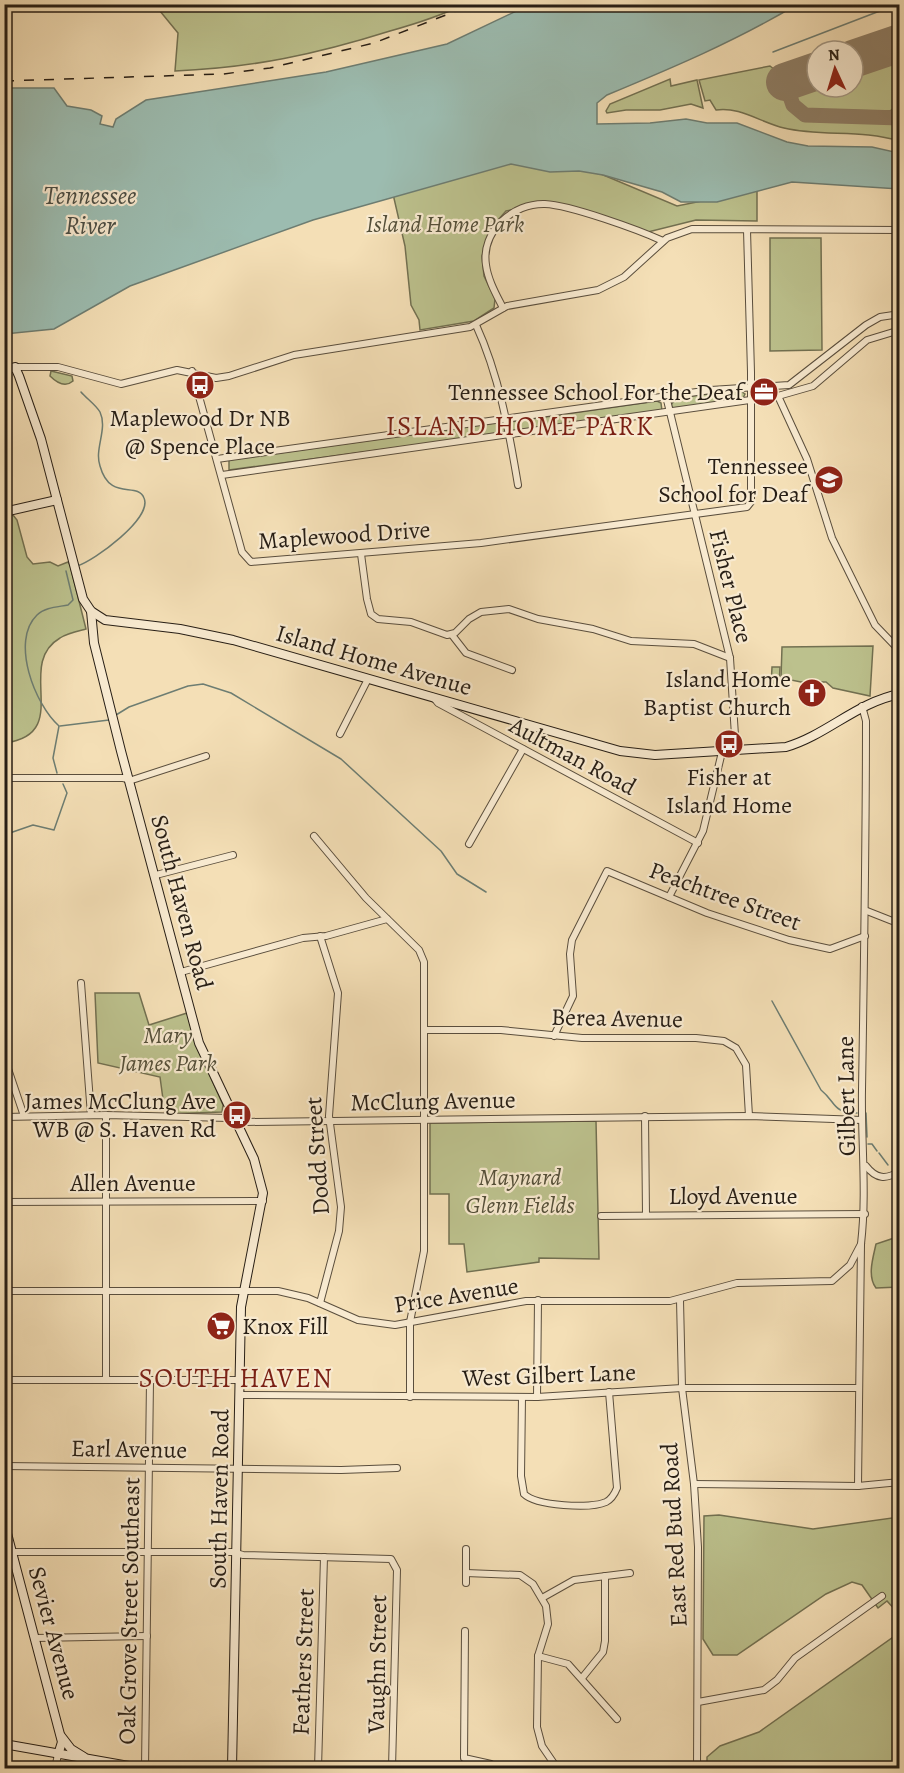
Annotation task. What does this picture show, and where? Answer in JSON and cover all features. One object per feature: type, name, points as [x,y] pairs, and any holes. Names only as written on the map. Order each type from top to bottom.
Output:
[{"type":"street","points":[[502,308],[489,276],[486,250],[498,225],[518,210],[540,204],[558,207],[663,241]]},
{"type":"street","points":[[4,370],[15,367],[58,368],[121,384],[172,371],[192,371],[210,377],[225,377],[289,356],[476,325],[502,308],[604,288],[637,266],[663,241],[692,229],[900,230]]},
{"type":"street","points":[[747,230],[749,401]]},
{"type":"street","points":[[217,459],[666,396],[750,386],[789,385],[866,325],[880,317],[900,314]]},
{"type":"street","points":[[476,325],[487,350],[506,419],[518,485]]},
{"type":"street","points":[[222,475],[778,396],[819,382],[867,340],[900,330]]},
{"type":"street","points":[[15,367],[38,428],[80,587],[91,611]]},
{"type":"street","name":"Maplewood Drive","points":[[192,371],[243,552],[251,562],[489,542],[747,507],[751,502],[749,401]]},
{"type":"street","points":[[789,385],[791,393]]},
{"type":"street","name":"Fisher Place","points":[[666,396],[730,658],[736,751]]},
{"type":"street","points":[[778,396],[807,459],[832,538],[875,625],[900,651]]},
{"type":"street","points":[[4,512],[57,500]]},
{"type":"street","points":[[361,554],[367,599],[374,618],[418,624],[441,634],[452,635],[475,616],[499,608],[538,619],[580,626],[631,641],[694,644],[730,658]]},
{"type":"street","name":"Island Home Avenue","points":[[91,611],[108,621],[223,637],[632,753],[778,749],[794,745],[862,706],[900,694]]},
{"type":"street","name":"South Haven Road","points":[[91,611],[94,643],[199,1043],[259,1174],[263,1201],[243,1291],[232,1768]]},
{"type":"street","points":[[452,635],[465,653],[512,670]]},
{"type":"street","points":[[340,734],[368,679]]},
{"type":"street","name":"Aultman Road","points":[[433,697],[438,703],[698,843]]},
{"type":"street","name":"Gilbert Lane","points":[[858,1486],[861,1244],[865,1214],[862,1120],[867,911],[866,721],[862,706]]},
{"type":"street","points":[[469,844],[523,749]]},
{"type":"street","points":[[669,897],[698,843],[722,752]]},
{"type":"street","points":[[4,778],[132,780],[206,756]]},
{"type":"street","points":[[314,836],[366,898],[422,955],[425,1030],[424,1251],[410,1322],[410,1397]]},
{"type":"street","points":[[156,875],[233,855]]},
{"type":"street","name":"Peachtree Street","points":[[554,1036],[573,996],[570,954],[572,940],[607,871],[730,922],[824,948],[835,948],[865,936]]},
{"type":"street","points":[[867,911],[900,924]]},
{"type":"street","points":[[181,972],[303,938],[387,919]]},
{"type":"street","name":"Dodd Street","points":[[320,936],[338,993],[329,1120],[341,1207],[339,1232],[320,1303]]},
{"type":"street","points":[[81,983],[91,1115]]},
{"type":"street","name":"Berea Avenue","points":[[425,1030],[501,1030],[554,1036],[696,1038],[724,1041],[736,1048],[747,1065],[749,1116]]},
{"type":"street","points":[[4,1057],[24,1116]]},
{"type":"street","points":[[106,1115],[106,1378]]},
{"type":"street","name":"McClung Avenue","points":[[4,1117],[106,1115],[235,1119],[244,1122],[645,1116],[749,1116],[862,1120]]},
{"type":"street","points":[[645,1116],[646,1215]]},
{"type":"street","points":[[865,1166],[879,1177],[885,1178],[900,1171]]},
{"type":"street","name":"Allen Avenue","points":[[4,1202],[263,1201]]},
{"type":"street","name":"Lloyd Avenue","points":[[601,1216],[865,1214]]},
{"type":"street","name":"Price Avenue","points":[[4,1291],[278,1291],[320,1303],[344,1315],[371,1323],[410,1322],[538,1300],[680,1300],[705,1290],[737,1283],[832,1281],[850,1265],[861,1244]]},
{"type":"street","points":[[537,1397],[538,1300]]},
{"type":"street","name":"East Red Bud Road","points":[[680,1300],[682,1388],[694,1484],[698,1547],[697,1768]]},
{"type":"street","points":[[4,1380],[106,1378],[150,1381],[240,1380]]},
{"type":"street","name":"Oak Grove Street Southeast","points":[[145,1768],[150,1381]]},
{"type":"street","name":"West Gilbert Lane","points":[[240,1395],[537,1397],[682,1388],[858,1388]]},
{"type":"street","points":[[522,1397],[521,1476],[524,1494],[539,1503],[599,1504],[611,1498],[617,1488],[609,1392]]},
{"type":"street","name":"Earl Avenue","points":[[4,1466],[374,1470],[397,1468]]},
{"type":"street","points":[[694,1484],[858,1486],[900,1482]]},
{"type":"street","name":"Sevier Avenue","points":[[4,1522],[62,1742],[58,1755]]},
{"type":"street","points":[[466,1549],[466,1583]]},
{"type":"street","points":[[12,1552],[238,1553],[324,1557]]},
{"type":"street","name":"Vaughn Street","points":[[324,1557],[385,1558],[395,1562],[397,1570],[392,1768]]},
{"type":"street","name":"Feathers Street","points":[[318,1768],[324,1557]]},
{"type":"street","points":[[466,1573],[520,1575],[533,1584],[546,1606],[548,1624],[538,1656],[537,1727],[542,1746],[557,1768]]},
{"type":"street","points":[[542,1598],[574,1580],[630,1573]]},
{"type":"street","points":[[582,1678],[603,1652],[605,1641],[604,1576]]},
{"type":"street","points":[[698,1702],[764,1690],[777,1680],[795,1658],[882,1596]]},
{"type":"street","points":[[465,1631],[464,1758],[491,1764],[492,1768]]},
{"type":"street","points":[[34,1638],[147,1636]]},
{"type":"street","points":[[538,1656],[568,1664],[617,1719]]},
{"type":"street","points":[[60,1734],[71,1749],[87,1760]]},
{"type":"street","points":[[4,1744],[135,1768]]},
{"type":"street","points":[[55,1768],[58,1755]]},
{"type":"street","points":[[482,1761],[483,1768]]},
{"type":"green space","points":[[298,4],[301,7],[344,4],[463,5],[409,26],[310,53],[231,67],[175,71],[178,33],[155,5]]},
{"type":"green space","points":[[899,53],[899,104],[890,111],[811,110],[803,109],[796,101],[798,90],[805,87],[805,99],[865,99],[865,64]]},
{"type":"green space","points":[[770,66],[780,80],[788,104],[798,117],[808,120],[899,123],[899,141],[871,135],[798,131],[776,126],[733,110],[716,110],[710,100],[705,101],[699,80]]},
{"type":"green space","points":[[670,79],[671,86],[697,80],[703,108],[691,104],[660,110],[626,110],[607,113],[610,104]]},
{"type":"green space","name":"Island Home Park","points":[[519,158],[601,174],[677,206],[757,190],[757,221],[696,220],[648,232],[550,202],[506,211],[490,229],[482,256],[484,276],[495,299],[494,308],[474,321],[420,330],[419,320],[411,305],[405,246],[393,194]]},
{"type":"green space","points":[[770,238],[821,238],[822,350],[770,351]]},
{"type":"green space","points":[[51,371],[72,376],[73,381],[67,384],[58,383],[50,376]]},
{"type":"green space","points":[[739,390],[745,394],[742,400],[673,408],[671,405],[676,398]]},
{"type":"green space","points":[[657,401],[661,403],[662,411],[512,432],[510,422]]},
{"type":"green space","points":[[501,422],[504,424],[505,433],[229,470],[229,460]]},
{"type":"green space","points":[[13,515],[17,520],[27,557],[33,564],[50,562],[58,566],[68,562],[70,565],[86,629],[63,636],[47,650],[42,665],[41,713],[36,727],[25,737],[5,743],[4,517]]},
{"type":"green space","points":[[873,646],[870,696],[833,688],[826,682],[801,682],[781,678],[782,647]]},
{"type":"green space","points":[[772,667],[780,667],[779,687],[771,687]]},
{"type":"green space","name":"Mary James Park","points":[[95,993],[139,993],[149,1025],[187,1013],[196,1044],[223,1105],[222,1112],[165,1114],[160,1077],[98,1063]]},
{"type":"green space","name":"Maynard Glenn Fields","points":[[596,1121],[599,1259],[539,1258],[539,1262],[467,1272],[464,1244],[449,1244],[449,1194],[430,1194],[430,1123]]},
{"type":"green space","points":[[899,1230],[899,1287],[876,1288],[871,1272],[876,1244],[894,1238]]},
{"type":"green space","points":[[719,1515],[813,1529],[899,1517],[899,1614],[887,1601],[878,1608],[862,1585],[852,1582],[826,1594],[737,1655],[713,1655],[703,1639],[704,1516]]},
{"type":"green space","points":[[899,1633],[899,1768],[707,1768],[707,1757],[720,1746],[759,1732]]},
{"type":"water","name":"Tennessee River","points":[[529,5],[796,5],[727,42],[607,95],[597,103],[597,124],[650,123],[686,119],[707,123],[737,123],[787,142],[808,146],[872,147],[899,153],[899,189],[792,182],[717,202],[681,202],[662,192],[603,175],[579,171],[550,172],[511,164],[313,220],[130,286],[54,329],[5,334],[5,88],[54,88],[67,106],[91,110],[102,116],[100,124],[113,127],[116,119],[146,100],[326,72],[447,44]]},
{"type":"waterway","points":[[773,52],[898,4]]},
{"type":"waterway","points":[[77,566],[96,556],[120,538],[140,516],[144,506],[141,493],[116,487],[104,477],[99,459],[102,419],[98,409],[81,392]]},
{"type":"waterway","points":[[57,773],[53,758],[59,726],[50,716],[34,689],[26,656],[26,640],[29,626],[40,612],[68,605],[73,600],[66,571]]},
{"type":"waterway","points":[[116,715],[129,707],[188,686],[203,684],[231,693],[341,759],[441,851],[457,874],[486,892]]},
{"type":"waterway","points":[[60,726],[109,720]]},
{"type":"waterway","points":[[4,835],[33,825],[54,830],[67,793],[63,784]]},
{"type":"waterway","points":[[772,1001],[821,1090],[838,1109],[857,1113]]},
{"type":"waterway","points":[[866,1113],[867,1137]]},
{"type":"waterway","points":[[868,1144],[872,1144],[877,1151]]},
{"type":"waterway","points":[[879,1153],[888,1165]]},
{"type":"taxiway","points":[[785,82],[793,105],[805,115],[900,118]]},
{"type":"runway","points":[[865,55],[900,43]]},
{"type":"runway","points":[[785,82],[805,75]]},
{"type":"railway","points":[[4,81],[223,74],[270,68],[374,43],[474,4]]},
{"type":"place","name":"Maplewood Dr NB @ Spence Place","points":[[200,385]]},
{"type":"place","name":"Tennessee School For the Deaf","points":[[764,392]]},
{"type":"place","name":"Tennessee School for Deaf","points":[[829,480]]},
{"type":"place","name":"Island Home Baptist Church","points":[[812,693]]},
{"type":"place","name":"Fisher at Island Home","points":[[729,744]]},
{"type":"place","name":"James McClung Ave WB @ S. Haven Rd","points":[[237,1115]]},
{"type":"place","name":"Knox Fill","points":[[221,1326]]},
{"type":"district","name":"ISLAND HOME PARK","points":[[520,426]]},
{"type":"district","name":"SOUTH HAVEN","points":[[236,1378]]}]
